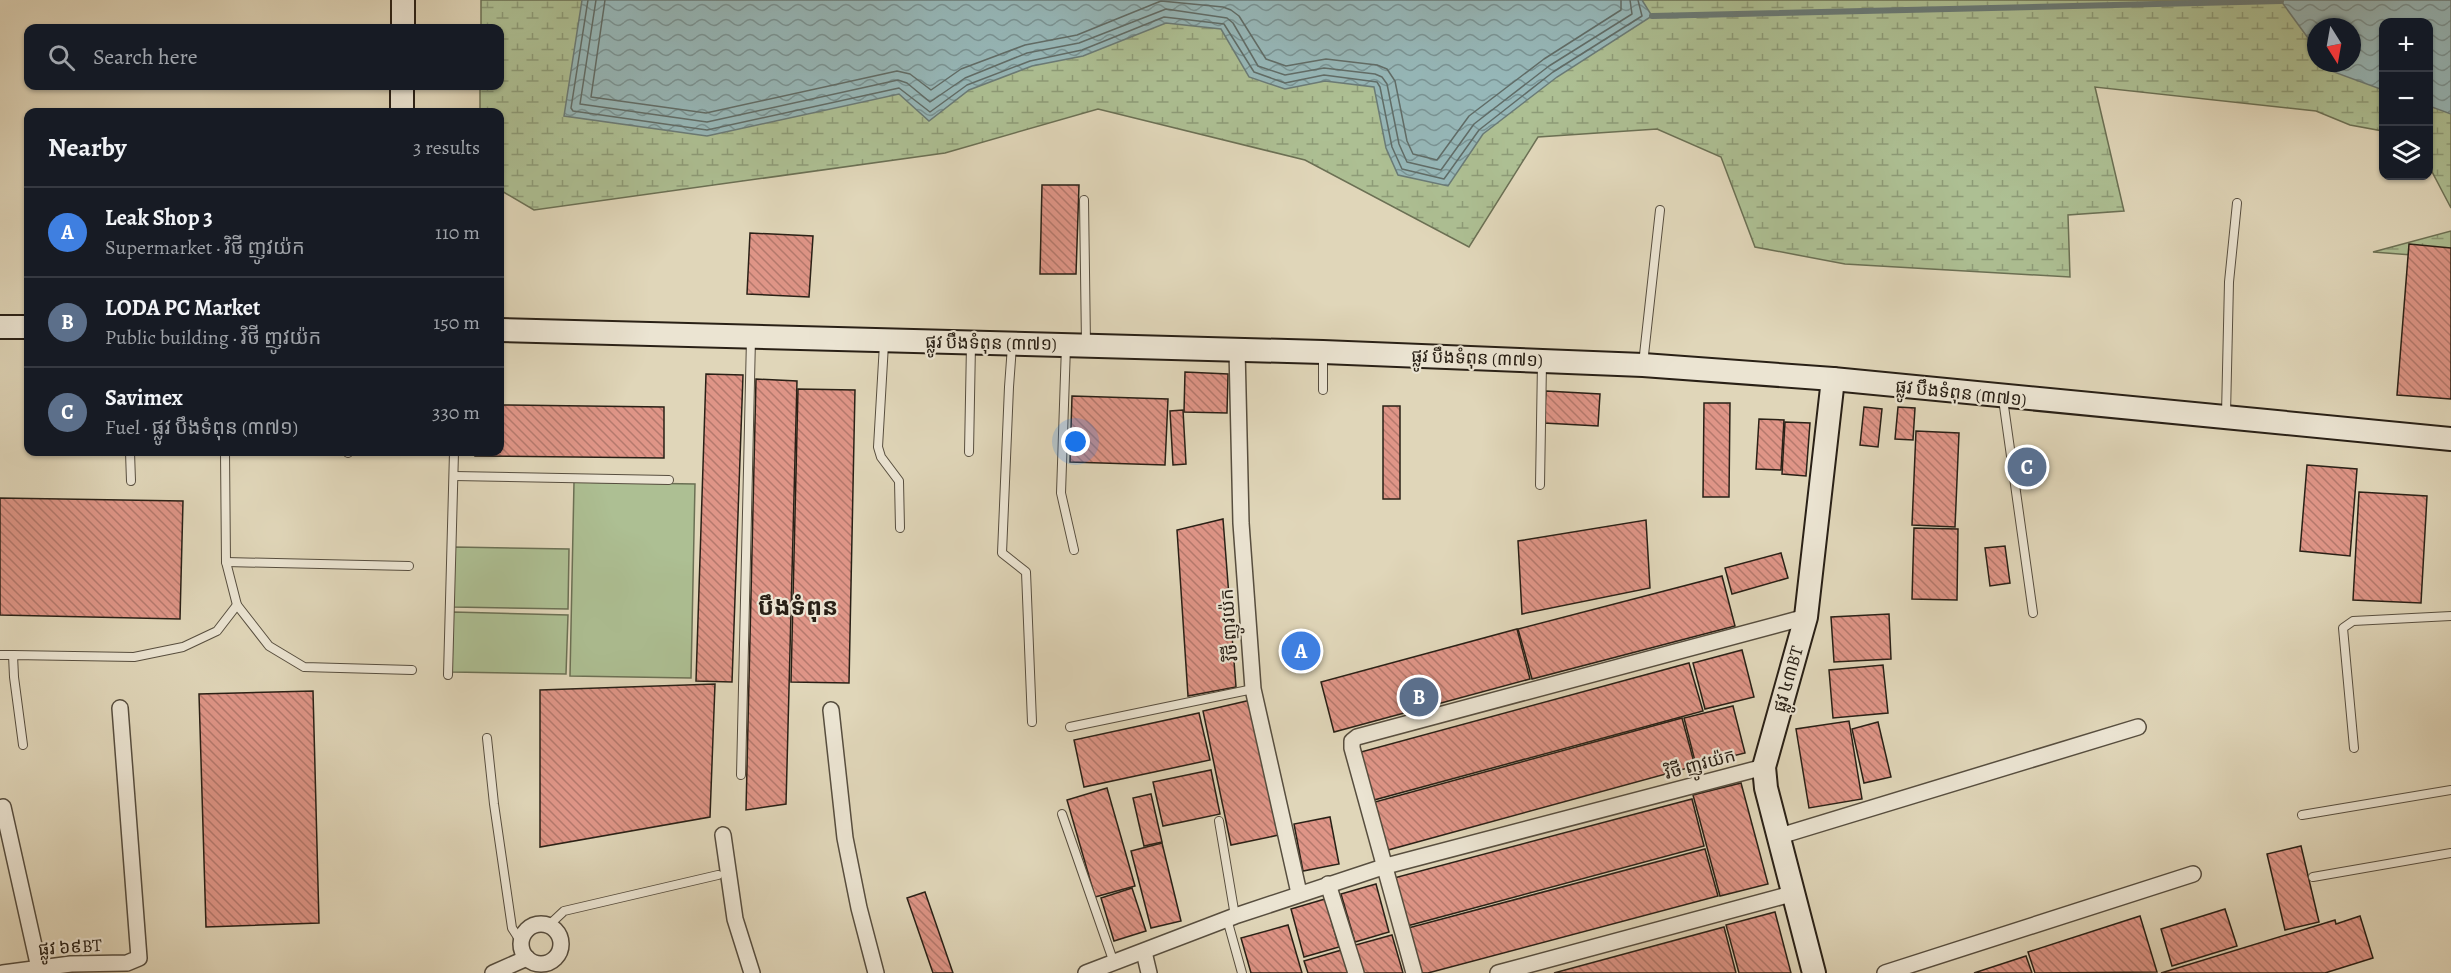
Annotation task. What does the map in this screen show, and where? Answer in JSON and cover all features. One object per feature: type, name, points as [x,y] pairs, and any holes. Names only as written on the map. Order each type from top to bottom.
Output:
[{"type":"main road","points":[[403,0],[403,24]]},
{"type":"main road","points":[[402,90],[402,108]]},
{"type":"main road","points":[[0,327],[24,327]]},
{"type":"main road","name":"ផ្លូវ បឹងទំពុន (៣៧១)","points":[[504,330],[1237,349],[1643,365],[1833,380],[2451,439]]},
{"type":"main road","name":"ផ្លូវ ៤៣BT","points":[[1814,973],[1766,788],[1764,767],[1806,617],[1833,380]]},
{"type":"street","name":"វិថី ញូវយ៉ក","points":[[1237,349],[1241,523],[1253,689],[1299,893]]},
{"type":"street","points":[[1414,973],[1352,748],[1352,741],[1357,737],[1806,617]]},
{"type":"street","name":"ផ្លូវ ៦៩BT","points":[[3,973],[71,964],[127,963],[139,958],[120,708]]},
{"type":"street","points":[[831,710],[845,838],[859,908],[876,973]]},
{"type":"street","points":[[1779,836],[2138,728]]},
{"type":"street","name":"វិថី ញូវយ៉ក","points":[[1086,973],[1231,917],[1386,866],[1764,767]]},
{"type":"street","points":[[3,807],[39,968]]},
{"type":"street","points":[[723,835],[735,919],[752,973]]},
{"type":"street","points":[[1885,973],[2193,874]]},
{"type":"street","points":[[1328,884],[1356,973]]},
{"type":"street","points":[[1498,973],[1795,893]]},
{"type":"street","points":[[548,926],[558,934],[561,947],[555,958],[544,968],[527,958],[521,942],[526,931],[531,927],[548,926]]},
{"type":"street","points":[[1144,952],[1149,973]]},
{"type":"street","points":[[493,973],[527,958]]},
{"type":"lane","points":[[1074,550],[1061,493],[1076,345],[1084,200]]},
{"type":"lane","points":[[2226,418],[2229,282],[2237,203]]},
{"type":"lane","points":[[1643,365],[1660,210]]},
{"type":"lane","points":[[741,775],[751,337]]},
{"type":"lane","points":[[884,340],[878,447],[881,457],[899,481],[900,528]]},
{"type":"lane","points":[[969,452],[971,343]]},
{"type":"lane","points":[[1013,344],[1002,553],[1026,572],[1032,722]]},
{"type":"lane","points":[[1323,352],[1323,390]]},
{"type":"lane","points":[[1540,485],[1542,361]]},
{"type":"lane","points":[[2003,397],[2033,613]]},
{"type":"lane","points":[[130,456],[131,481]]},
{"type":"lane","points":[[225,456],[226,562],[237,605],[269,646],[304,667],[412,670]]},
{"type":"lane","points":[[447,675],[454,456]]},
{"type":"lane","points":[[454,476],[669,480]]},
{"type":"lane","points":[[226,562],[409,566]]},
{"type":"lane","points":[[0,655],[134,657],[183,647],[217,630],[237,605]]},
{"type":"lane","points":[[2354,748],[2343,628],[2353,621],[2451,616]]},
{"type":"lane","points":[[14,655],[14,677],[24,745]]},
{"type":"lane","points":[[1070,727],[1253,689]]},
{"type":"lane","points":[[487,738],[512,928],[521,942]]},
{"type":"lane","points":[[2302,815],[2451,790]]},
{"type":"lane","points":[[1062,814],[1114,963]]},
{"type":"lane","points":[[1219,821],[1231,917],[1242,973]]},
{"type":"lane","points":[[2313,877],[2451,853]]},
{"type":"lane","points":[[548,926],[564,911],[718,876]]},
{"type":"green space","points":[[481,0],[2451,0],[2451,208],[2433,174],[2433,18],[2379,18],[2379,130],[2350,125],[2316,111],[2095,87],[2124,211],[2068,215],[2070,277],[1845,264],[1755,247],[1721,157],[1657,129],[1538,137],[1469,247],[1305,160],[1098,109],[945,153],[534,210],[504,192],[504,108],[480,108],[480,90],[504,90],[504,24],[481,24]]},
{"type":"green space","points":[[2451,231],[2451,258],[2373,252]]},
{"type":"green space","points":[[574,482],[695,484],[691,678],[570,676]]},
{"type":"green space","points":[[454,547],[569,549],[568,609],[453,607]]},
{"type":"green space","points":[[453,612],[568,615],[566,674],[452,672]]},
{"type":"water","points":[[582,0],[1642,0],[1652,16],[1557,77],[1483,134],[1448,186],[1398,175],[1386,148],[1374,87],[1325,81],[1285,89],[1249,77],[1221,29],[1166,23],[1083,56],[1032,66],[969,90],[929,121],[899,94],[707,136],[564,116]]},
{"type":"water","points":[[2451,0],[2451,114],[2433,107],[2433,18],[2379,18],[2379,89],[2334,72],[2361,72],[2361,18],[2307,18],[2307,37],[2281,1]]},
{"type":"building","points":[[1042,185],[1079,185],[1076,274],[1040,274]]},
{"type":"building","points":[[750,233],[813,236],[809,297],[747,294]]},
{"type":"building","points":[[2409,244],[2451,248],[2451,399],[2397,395]]},
{"type":"building","points":[[1185,372],[1228,374],[1227,413],[1184,412]]},
{"type":"building","points":[[706,374],[743,375],[732,682],[696,681]]},
{"type":"building","points":[[756,379],[797,381],[786,804],[746,810]]},
{"type":"building","points":[[798,389],[855,390],[849,683],[791,682]]},
{"type":"building","points":[[1546,391],[1600,394],[1598,426],[1544,423]]},
{"type":"building","points":[[1072,396],[1168,399],[1165,465],[1070,462]]},
{"type":"building","points":[[1704,403],[1730,403],[1729,497],[1703,497]]},
{"type":"building","points":[[504,405],[664,407],[664,458],[475,456],[504,456]]},
{"type":"building","points":[[1383,406],[1400,406],[1400,499],[1383,499]]},
{"type":"building","points":[[1864,407],[1882,409],[1878,447],[1860,445]]},
{"type":"building","points":[[1898,407],[1915,408],[1913,440],[1895,439]]},
{"type":"building","points":[[1183,410],[1186,464],[1173,465],[1170,411]]},
{"type":"building","points":[[1759,419],[1784,420],[1781,470],[1756,469]]},
{"type":"building","points":[[1785,422],[1810,423],[1806,476],[1782,474]]},
{"type":"building","points":[[1916,431],[1959,433],[1955,527],[1912,525]]},
{"type":"building","points":[[2307,465],[2357,469],[2350,556],[2300,551]]},
{"type":"building","points":[[2359,492],[2427,496],[2421,603],[2353,600]]},
{"type":"building","points":[[0,498],[183,501],[180,619],[0,615]]},
{"type":"building","points":[[1223,519],[1236,687],[1188,696],[1177,530]]},
{"type":"building","points":[[1646,520],[1650,588],[1522,614],[1518,541]]},
{"type":"building","points":[[1914,528],[1958,529],[1957,600],[1912,599]]},
{"type":"building","points":[[2005,546],[2010,583],[1990,586],[1985,548]]},
{"type":"building","points":[[1781,553],[1788,578],[1732,594],[1725,568]]},
{"type":"building","points":[[1722,576],[1735,626],[1532,679],[1518,629]]},
{"type":"building","points":[[1889,614],[1891,659],[1834,662],[1831,617]]},
{"type":"building","points":[[1517,629],[1530,679],[1334,732],[1321,682]]},
{"type":"building","points":[[1742,650],[1754,697],[1705,709],[1693,663]]},
{"type":"building","points":[[1689,663],[1703,711],[1374,800],[1361,752]]},
{"type":"building","points":[[1883,665],[1888,713],[1833,718],[1829,670]]},
{"type":"building","points":[[715,684],[710,817],[540,847],[540,690]]},
{"type":"building","points":[[313,691],[319,923],[206,927],[199,694]]},
{"type":"building","points":[[1251,700],[1279,835],[1231,845],[1203,711]]},
{"type":"building","points":[[1733,706],[1745,753],[1696,765],[1684,718]]},
{"type":"building","points":[[1199,713],[1210,760],[1084,787],[1074,740]]},
{"type":"building","points":[[1682,718],[1695,766],[1388,850],[1375,802]]},
{"type":"building","points":[[1849,721],[1862,799],[1809,808],[1796,729]]},
{"type":"building","points":[[1878,722],[1891,777],[1864,783],[1852,729]]},
{"type":"building","points":[[1211,770],[1220,814],[1163,826],[1153,782]]},
{"type":"building","points":[[1741,783],[1768,884],[1720,896],[1693,795]]},
{"type":"building","points":[[1107,788],[1135,886],[1095,897],[1067,800]]},
{"type":"building","points":[[1151,794],[1162,842],[1144,846],[1133,798]]},
{"type":"building","points":[[1692,799],[1704,846],[1407,926],[1394,878]]},
{"type":"building","points":[[1330,817],[1339,864],[1303,871],[1294,824]]},
{"type":"building","points":[[1162,843],[1181,921],[1151,928],[1131,851]]},
{"type":"building","points":[[2301,846],[2319,922],[2285,930],[2267,854]]},
{"type":"building","points":[[1705,849],[1718,896],[1428,973],[1420,973],[1408,928]]},
{"type":"building","points":[[1376,884],[1389,932],[1355,942],[1341,894]]},
{"type":"building","points":[[1132,888],[1146,931],[1114,941],[1101,898]]},
{"type":"building","points":[[925,892],[953,973],[933,973],[907,898]]},
{"type":"building","points":[[1325,899],[1339,947],[1304,957],[1291,909]]},
{"type":"building","points":[[2225,909],[2237,946],[2172,966],[2161,929]]},
{"type":"building","points":[[1775,912],[1791,973],[1739,973],[1726,925]]},
{"type":"building","points":[[2140,916],[2157,972],[2035,973],[2028,952]]},
{"type":"building","points":[[2360,916],[2373,958],[2325,973],[2161,973],[2335,920],[2336,924]]},
{"type":"building","points":[[1288,925],[1302,973],[1251,973],[1241,938]]},
{"type":"building","points":[[1724,927],[1736,973],[1554,973]]},
{"type":"building","points":[[1392,935],[1403,973],[1360,973],[1352,946]]},
{"type":"building","points":[[1345,949],[1352,973],[1308,973],[1304,961]]},
{"type":"building","points":[[2026,956],[2032,973],[1974,973]]},
{"type":"waterway","points":[[1652,16],[2281,1]]},
{"type":"place","name":"Savimex","points":[[2027,467]]},
{"type":"place","name":"Leak Shop 3","points":[[1301,651]]},
{"type":"place","name":"LODA PC Market","points":[[1419,697]]},
{"type":"district","name":"បឹងទំពុន","points":[[798,607]]}]
